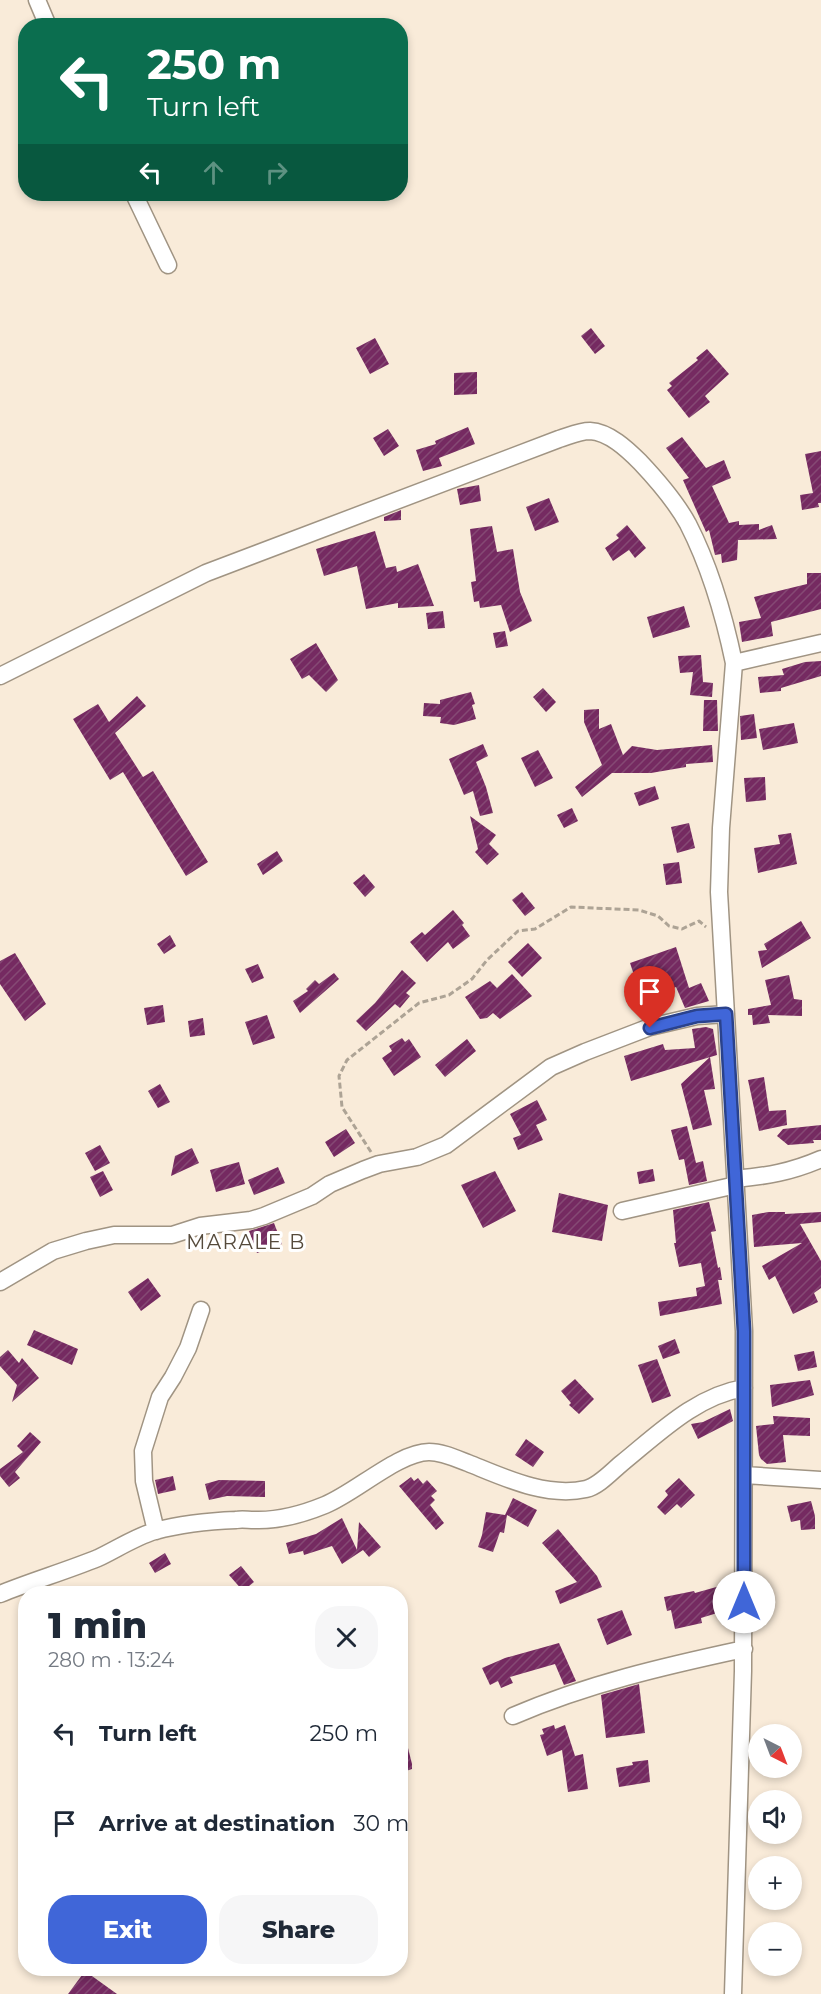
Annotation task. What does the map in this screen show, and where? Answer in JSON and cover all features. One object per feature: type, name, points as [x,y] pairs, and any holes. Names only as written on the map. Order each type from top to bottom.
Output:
[{"type":"street","points":[[37,0],[45,18]]},
{"type":"street","points":[[137,201],[168,265]]},
{"type":"street","points":[[0,676],[206,573],[559,439],[589,431],[608,437],[631,454],[661,487],[688,523],[714,586],[734,663],[719,862],[744,1331],[744,1649],[734,1994]]},
{"type":"street","points":[[734,663],[821,644]]},
{"type":"street","points":[[0,1282],[53,1251],[86,1240],[114,1235],[172,1235],[200,1226],[251,1220],[312,1196],[330,1184],[379,1164],[417,1157],[446,1145],[551,1067],[585,1052],[650,1028],[697,1016],[726,1014]]},
{"type":"street","points":[[622,1211],[735,1182],[772,1176],[821,1159]]},
{"type":"street","points":[[156,1531],[144,1481],[143,1451],[160,1397],[188,1348],[201,1310]]},
{"type":"street","points":[[19,1586],[105,1555],[156,1531],[191,1524],[278,1518],[300,1514],[340,1498],[402,1459],[428,1452],[451,1457],[532,1486],[556,1490],[584,1490],[601,1480],[662,1428],[699,1404],[725,1391],[744,1388]]},
{"type":"street","points":[[744,1475],[821,1480]]},
{"type":"street","points":[[0,1594],[18,1587]]},
{"type":"street","points":[[513,1716],[608,1682],[672,1664],[744,1649]]},
{"type":"path","points":[[379,1164],[342,1107],[339,1076],[346,1060],[419,1003],[448,994],[472,979],[487,960],[518,931],[535,929],[571,906],[639,910],[658,916],[669,926],[682,929],[699,921],[722,938]]},
{"type":"building","points":[[591,328],[605,346],[595,354],[581,336]]},
{"type":"building","points":[[375,338],[389,364],[370,374],[356,348]]},
{"type":"building","points":[[707,349],[729,374],[705,396],[710,402],[689,418],[667,390],[672,386],[669,383],[698,360],[696,358]]},
{"type":"building","points":[[477,372],[477,394],[454,395],[454,373]]},
{"type":"building","points":[[468,427],[475,444],[439,458],[442,466],[423,471],[416,450],[436,444],[435,441]]},
{"type":"building","points":[[388,429],[399,446],[384,456],[373,438]]},
{"type":"building","points":[[682,437],[706,468],[724,460],[731,478],[712,486],[729,523],[739,521],[739,525],[759,524],[759,530],[772,525],[777,539],[738,540],[737,560],[722,563],[721,554],[715,555],[709,530],[706,532],[683,480],[689,478],[666,448]]},
{"type":"building","points":[[821,451],[821,503],[818,503],[819,507],[802,510],[800,495],[813,493],[805,454]]},
{"type":"building","points":[[479,485],[481,501],[460,505],[457,489]]},
{"type":"building","points":[[549,498],[559,522],[535,531],[526,507]]},
{"type":"building","points":[[401,510],[401,520],[384,521],[384,517]]},
{"type":"building","points":[[627,525],[646,548],[635,558],[629,550],[613,561],[605,548],[619,538],[616,535]]},
{"type":"building","points":[[492,526],[497,552],[513,549],[520,592],[532,621],[510,632],[501,605],[480,608],[479,601],[474,602],[471,582],[476,581],[470,529]]},
{"type":"building","points":[[375,531],[386,568],[396,566],[397,572],[418,564],[434,606],[398,608],[398,603],[366,609],[357,566],[324,576],[316,549]]},
{"type":"building","points":[[807,573],[821,573],[821,609],[771,622],[773,636],[742,642],[739,622],[761,618],[754,597],[807,584]]},
{"type":"building","points":[[684,606],[690,627],[653,638],[647,617]]},
{"type":"building","points":[[443,611],[445,628],[428,629],[426,613]]},
{"type":"building","points":[[505,631],[508,646],[496,648],[493,633]]},
{"type":"building","points":[[316,643],[338,680],[326,692],[309,675],[302,679],[290,659]]},
{"type":"building","points":[[701,655],[703,682],[713,683],[712,697],[690,695],[693,672],[680,673],[678,656]]},
{"type":"building","points":[[821,661],[821,676],[781,688],[781,691],[760,693],[758,677],[784,675],[782,669],[805,662]]},
{"type":"building","points":[[543,688],[556,702],[546,712],[533,697]]},
{"type":"building","points":[[471,692],[476,719],[454,725],[440,723],[441,717],[423,716],[424,703],[440,704],[440,700]]},
{"type":"building","points":[[137,696],[146,706],[115,733],[143,777],[153,771],[208,862],[186,876],[123,772],[110,780],[73,719],[98,704],[109,722]]},
{"type":"building","points":[[704,700],[717,700],[718,731],[703,731]]},
{"type":"building","points":[[599,709],[599,729],[611,724],[623,755],[632,746],[657,750],[712,745],[713,762],[686,764],[686,767],[651,773],[612,773],[582,797],[575,787],[602,765],[584,722],[584,710]]},
{"type":"building","points":[[754,714],[757,738],[741,740],[740,716]]},
{"type":"building","points":[[794,723],[798,743],[763,750],[759,729]]},
{"type":"building","points":[[483,744],[488,756],[476,762],[493,813],[480,816],[473,791],[464,795],[449,759]]},
{"type":"building","points":[[538,750],[553,778],[535,787],[521,758]]},
{"type":"building","points":[[765,777],[766,800],[746,802],[744,778]]},
{"type":"building","points":[[655,786],[659,799],[639,806],[634,793]]},
{"type":"building","points":[[572,808],[578,821],[564,828],[557,815]]},
{"type":"building","points":[[470,816],[496,835],[489,844],[499,854],[487,865],[475,852],[478,849]]},
{"type":"building","points":[[689,823],[695,848],[677,853],[671,827]]},
{"type":"building","points":[[791,833],[797,864],[758,873],[754,848],[780,844],[778,835]]},
{"type":"building","points":[[277,851],[283,861],[263,875],[257,864]]},
{"type":"building","points":[[679,862],[682,883],[666,885],[663,864]]},
{"type":"building","points":[[364,874],[375,887],[365,897],[353,883]]},
{"type":"building","points":[[522,892],[535,908],[525,916],[512,900]]},
{"type":"building","points":[[453,910],[464,923],[462,925],[470,936],[453,949],[448,942],[427,962],[410,942],[422,932],[425,935]]},
{"type":"building","points":[[801,921],[811,938],[762,968],[758,951],[767,950],[764,944]]},
{"type":"building","points":[[170,935],[176,946],[164,954],[157,944]]},
{"type":"building","points":[[528,943],[542,958],[522,977],[508,962]]},
{"type":"building","points":[[676,947],[689,988],[701,983],[709,1001],[685,1008],[676,987],[642,999],[630,963]]},
{"type":"building","points":[[15,953],[46,1004],[25,1021],[0,984],[0,961]]},
{"type":"building","points":[[258,964],[264,978],[252,983],[245,969]]},
{"type":"building","points":[[402,970],[416,983],[406,993],[410,996],[400,1008],[395,1004],[366,1031],[356,1021],[375,1003]]},
{"type":"building","points":[[334,973],[339,979],[300,1013],[293,1001],[308,991],[306,989],[315,980],[319,984]]},
{"type":"building","points":[[512,974],[532,996],[500,1019],[493,1013],[487,1018],[480,1019],[465,997],[490,981],[497,988]]},
{"type":"building","points":[[789,975],[794,999],[802,1000],[802,1016],[768,1015],[770,1023],[753,1025],[752,1015],[748,1015],[748,1009],[771,1005],[765,980]]},
{"type":"building","points":[[163,1005],[165,1022],[147,1025],[144,1008]]},
{"type":"building","points":[[267,1015],[275,1038],[253,1045],[245,1022]]},
{"type":"building","points":[[203,1018],[205,1035],[190,1037],[188,1021]]},
{"type":"building","points":[[706,1027],[713,1029],[717,1055],[631,1081],[624,1056],[663,1044],[665,1050],[695,1048],[692,1029]]},
{"type":"building","points":[[402,1038],[405,1042],[409,1039],[421,1057],[394,1076],[382,1058],[392,1051],[389,1046]]},
{"type":"building","points":[[467,1039],[476,1051],[445,1077],[435,1065]]},
{"type":"building","points":[[710,1057],[715,1089],[704,1090],[712,1125],[693,1130],[681,1084]]},
{"type":"building","points":[[764,1077],[769,1111],[786,1110],[787,1125],[759,1131],[748,1080]]},
{"type":"building","points":[[160,1084],[170,1102],[158,1108],[148,1091]]},
{"type":"building","points":[[537,1100],[547,1120],[536,1125],[543,1140],[518,1150],[513,1138],[521,1135],[510,1114]]},
{"type":"building","points":[[821,1125],[821,1140],[813,1140],[814,1143],[788,1145],[777,1136],[783,1129]]},
{"type":"building","points":[[687,1126],[696,1163],[703,1161],[707,1181],[689,1185],[684,1159],[679,1160],[671,1130]]},
{"type":"building","points":[[346,1129],[355,1143],[334,1157],[325,1142]]},
{"type":"building","points":[[100,1145],[110,1163],[95,1171],[85,1153]]},
{"type":"building","points":[[192,1148],[199,1163],[171,1176],[175,1156]]},
{"type":"building","points":[[239,1162],[245,1184],[216,1192],[210,1170]]},
{"type":"building","points":[[278,1167],[285,1183],[254,1195],[248,1180]]},
{"type":"building","points":[[653,1169],[655,1181],[639,1184],[637,1172]]},
{"type":"building","points":[[103,1171],[113,1190],[100,1197],[90,1177]]},
{"type":"building","points":[[495,1171],[516,1211],[483,1228],[461,1185]]},
{"type":"building","points":[[559,1193],[608,1205],[602,1241],[552,1232]]},
{"type":"building","points":[[709,1202],[716,1231],[711,1232],[722,1280],[718,1280],[722,1304],[660,1316],[658,1302],[697,1296],[696,1288],[705,1286],[701,1263],[679,1267],[674,1243],[676,1243],[673,1210]]},
{"type":"building","points":[[785,1212],[785,1214],[821,1212],[821,1222],[800,1224],[821,1261],[821,1288],[814,1293],[818,1302],[793,1314],[775,1276],[769,1280],[762,1266],[802,1243],[754,1247],[752,1215]]},
{"type":"building","points":[[274,1223],[282,1244],[257,1253],[249,1231]]},
{"type":"building","points":[[148,1278],[161,1296],[141,1311],[128,1292]]},
{"type":"building","points":[[34,1330],[78,1349],[72,1365],[27,1345]]},
{"type":"building","points":[[675,1339],[680,1353],[663,1359],[658,1346]]},
{"type":"building","points":[[8,1350],[19,1363],[22,1358],[39,1378],[12,1402],[17,1385],[0,1366],[0,1357]]},
{"type":"building","points":[[814,1351],[817,1367],[798,1371],[794,1355]]},
{"type":"building","points":[[657,1359],[671,1396],[652,1403],[638,1365]]},
{"type":"building","points":[[575,1379],[594,1399],[579,1414],[569,1405],[571,1403],[561,1391]]},
{"type":"building","points":[[810,1380],[814,1395],[772,1407],[770,1385]]},
{"type":"building","points":[[730,1409],[733,1421],[698,1439],[691,1424],[703,1422]]},
{"type":"building","points":[[773,1416],[810,1418],[810,1436],[783,1435],[786,1462],[767,1464],[759,1455],[756,1426],[774,1424]]},
{"type":"building","points":[[30,1432],[41,1442],[15,1472],[20,1478],[9,1487],[0,1476],[0,1469],[23,1452],[17,1446]]},
{"type":"building","points":[[526,1439],[544,1452],[533,1467],[515,1455]]},
{"type":"building","points":[[173,1476],[176,1490],[158,1494],[155,1480]]},
{"type":"building","points":[[411,1477],[414,1481],[418,1478],[423,1484],[427,1480],[437,1491],[431,1496],[435,1500],[430,1505],[444,1523],[436,1530],[399,1486]]},
{"type":"building","points":[[679,1478],[695,1495],[681,1508],[677,1504],[665,1515],[657,1507],[668,1495],[665,1491]]},
{"type":"building","points":[[219,1480],[265,1481],[265,1497],[227,1496],[209,1500],[205,1484]]},
{"type":"building","points":[[513,1498],[537,1510],[528,1527],[507,1515],[504,1533],[500,1532],[493,1552],[478,1547],[486,1512],[505,1515]]},
{"type":"building","points":[[811,1501],[815,1516],[815,1529],[801,1530],[800,1520],[791,1522],[787,1506]]},
{"type":"building","points":[[342,1518],[357,1550],[359,1522],[381,1547],[369,1557],[363,1550],[342,1564],[332,1546],[304,1555],[303,1551],[289,1554],[286,1543],[316,1534]]},
{"type":"building","points":[[558,1529],[597,1576],[602,1587],[560,1604],[555,1591],[577,1582],[542,1543]]},
{"type":"building","points":[[165,1553],[171,1564],[155,1573],[149,1563]]},
{"type":"building","points":[[241,1566],[254,1582],[249,1586],[239,1586],[229,1575]]},
{"type":"building","points":[[720,1586],[727,1610],[701,1618],[702,1623],[675,1629],[671,1610],[667,1611],[664,1597],[694,1591],[695,1593]]},
{"type":"building","points":[[622,1610],[632,1635],[607,1645],[597,1619]]},
{"type":"building","points":[[559,1643],[576,1681],[564,1685],[555,1664],[510,1677],[513,1683],[501,1688],[498,1681],[490,1685],[482,1668],[505,1658]]},
{"type":"building","points":[[639,1684],[645,1733],[606,1738],[601,1695]]},
{"type":"building","points":[[554,1725],[555,1729],[565,1725],[575,1756],[583,1754],[588,1789],[568,1792],[562,1750],[547,1756],[540,1735],[544,1734],[542,1729]]},
{"type":"building","points":[[408,1748],[412,1764],[412,1769],[408,1770]]},
{"type":"building","points":[[648,1760],[650,1782],[619,1787],[616,1768],[633,1765],[632,1762]]},
{"type":"building","points":[[81,1976],[92,1976],[117,1994],[68,1994]]},
{"type":"district","name":"MARALE B","points":[[246,1242]]},
{"type":"route","points":[[650,1028],[697,1016],[726,1014],[744,1331],[744,1602]]}]
